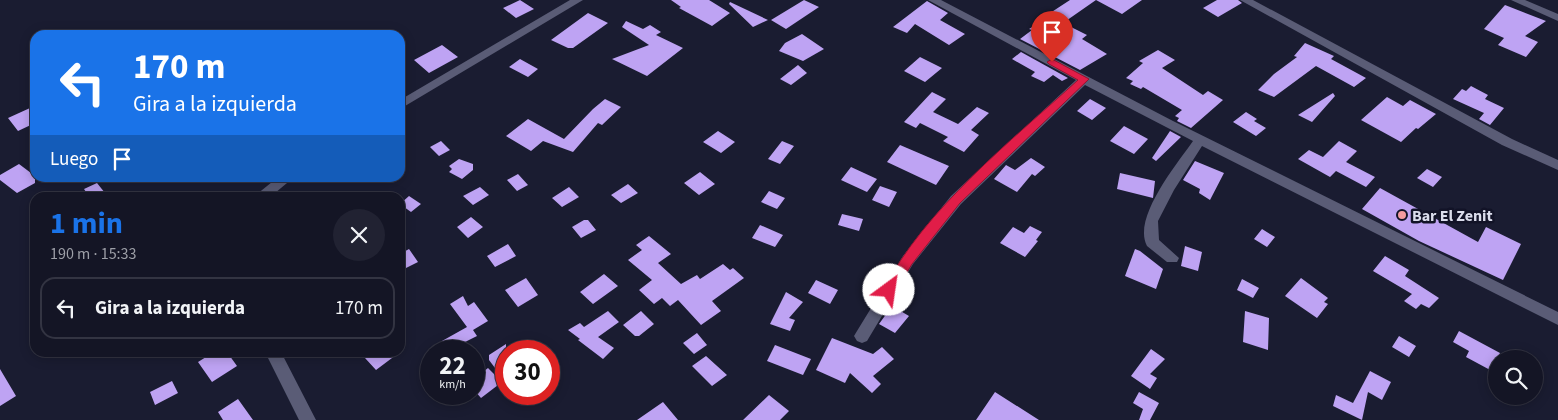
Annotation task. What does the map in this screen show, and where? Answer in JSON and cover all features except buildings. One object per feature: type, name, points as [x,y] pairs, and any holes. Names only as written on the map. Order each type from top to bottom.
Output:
[{"type":"street","points":[[405,102],[578,0]]},
{"type":"street","points":[[933,0],[1200,140],[1558,318]]},
{"type":"street","points":[[1246,0],[1507,142],[1558,165]]},
{"type":"street","points":[[1516,0],[1558,18]]},
{"type":"street","points":[[862,336],[908,260],[956,200],[1084,79]]},
{"type":"street","points":[[1172,258],[1152,242],[1151,221],[1168,188],[1200,140]]},
{"type":"street","points":[[268,192],[281,182]]},
{"type":"street","points":[[276,357],[308,420]]},
{"type":"place","name":"Bar El Zenit","points":[[1402,215]]},
{"type":"route","points":[[889,290],[908,260],[956,200],[1084,79],[1052,62]]}]
